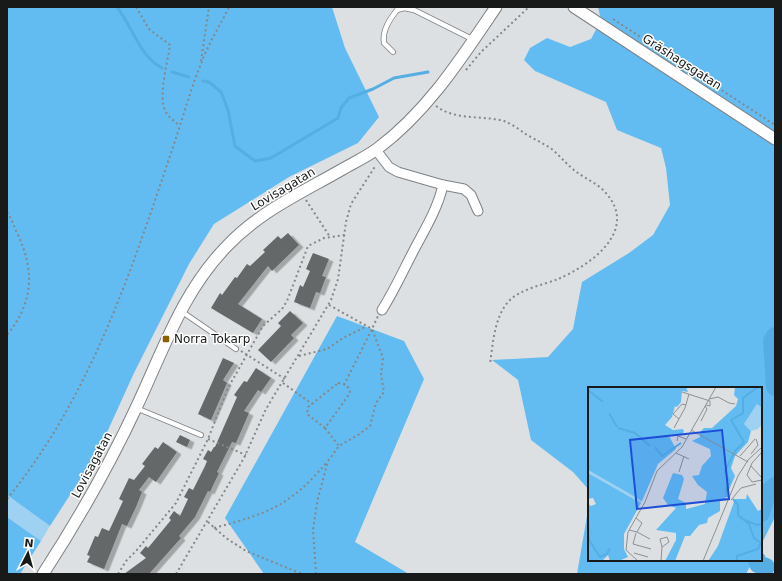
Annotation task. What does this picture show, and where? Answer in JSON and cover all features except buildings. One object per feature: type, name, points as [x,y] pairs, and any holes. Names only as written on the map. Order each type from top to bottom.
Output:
[{"type":"street","name":"Lovisagatan","points":[[43,574],[72,530],[106,470],[136,408],[180,310],[199,279],[226,246],[265,214],[302,191],[379,154],[430,100],[496,7]]},
{"type":"street","name":"Gräshagsgatan","points":[[574,7],[775,139]]},
{"type":"street","points":[[379,154],[389,167],[398,172],[443,185],[464,189],[471,195],[478,211]]},
{"type":"street","points":[[382,310],[394,291],[432,216],[440,198],[443,185]]},
{"type":"lane","points":[[393,52],[384,43],[383,37],[389,20],[397,10],[404,8],[414,10],[474,40]]},
{"type":"lane","points":[[180,310],[236,349]]},
{"type":"lane","points":[[136,408],[201,435]]},
{"type":"path","points":[[136,7],[149,29],[170,45],[163,91],[164,109],[170,119],[180,126]]},
{"type":"path","points":[[201,63],[209,7]]},
{"type":"path","points":[[7,499],[26,476],[65,416],[97,353],[130,272],[201,63],[229,7]]},
{"type":"path","points":[[612,18],[775,125]]},
{"type":"path","points":[[430,100],[441,110],[474,118],[503,121],[540,141],[574,170],[605,192],[615,210],[616,230],[608,245],[600,252],[574,271],[515,296],[506,304],[498,323],[490,364]]},
{"type":"path","points":[[176,574],[196,537],[208,522],[246,455],[266,409],[329,306],[338,279],[346,222],[351,204],[379,154]]},
{"type":"path","points":[[302,191],[307,203],[330,237]]},
{"type":"path","points":[[7,212],[26,254],[29,274],[28,299],[16,324],[7,336]]},
{"type":"path","points":[[118,574],[126,561],[176,502],[208,439],[228,388],[263,326],[282,309],[287,301],[308,246],[324,238],[345,235]]},
{"type":"path","points":[[214,528],[260,515],[290,500],[310,483],[339,446],[370,426],[376,403],[384,392],[381,375],[383,358],[377,339],[372,329],[329,306]]},
{"type":"path","points":[[344,384],[382,310]]},
{"type":"path","points":[[299,356],[327,349],[343,338],[367,326]]},
{"type":"path","points":[[236,349],[285,379]]},
{"type":"path","points":[[283,383],[312,404]]},
{"type":"path","points":[[325,428],[350,393],[350,389],[344,384],[338,383],[308,407],[307,414],[325,428],[339,446]]},
{"type":"path","points":[[201,435],[246,455]]},
{"type":"path","points":[[316,574],[313,529],[318,498],[328,461]]},
{"type":"path","points":[[208,522],[226,538],[246,551],[302,574]]},
{"type":"shaded area","points":[[7,7],[332,7],[345,48],[379,117],[358,143],[289,177],[214,224],[189,264],[134,373],[99,450],[50,526],[7,495]]},
{"type":"shaded area","points":[[598,7],[775,7],[775,517],[762,543],[762,387],[588,387],[588,489],[573,472],[531,440],[518,380],[492,360],[548,357],[573,329],[582,282],[629,253],[653,235],[670,205],[666,168],[661,148],[617,130],[606,102],[535,71],[524,60],[530,48],[547,38],[570,47],[591,39],[601,20]]},
{"type":"shaded area","points":[[337,316],[404,341],[424,379],[355,542],[409,574],[264,574],[225,518]]},
{"type":"shaded area","points":[[7,495],[50,526],[41,541],[7,517]]},
{"type":"shaded area","points":[[588,515],[588,561],[752,561],[746,574],[577,574]]},
{"type":"shaded area","points":[[7,517],[41,541],[20,574],[7,574]]},
{"type":"waterway","points":[[117,7],[142,49],[154,63],[162,68]]},
{"type":"waterway","points":[[172,72],[189,77]]},
{"type":"waterway","points":[[203,81],[209,82],[221,92],[228,110],[235,146],[255,161],[271,158],[338,118],[341,108],[349,98],[373,89],[394,78],[428,72]]},
{"type":"waterway","points":[[775,336],[772,341],[775,387]]},
{"type":"waterway","points":[[762,510],[767,493],[775,486]]},
{"type":"waterway","points":[[757,561],[758,564],[766,567]]},
{"type":"place","name":"Norra Tokarp","points":[[166,339]]}]
